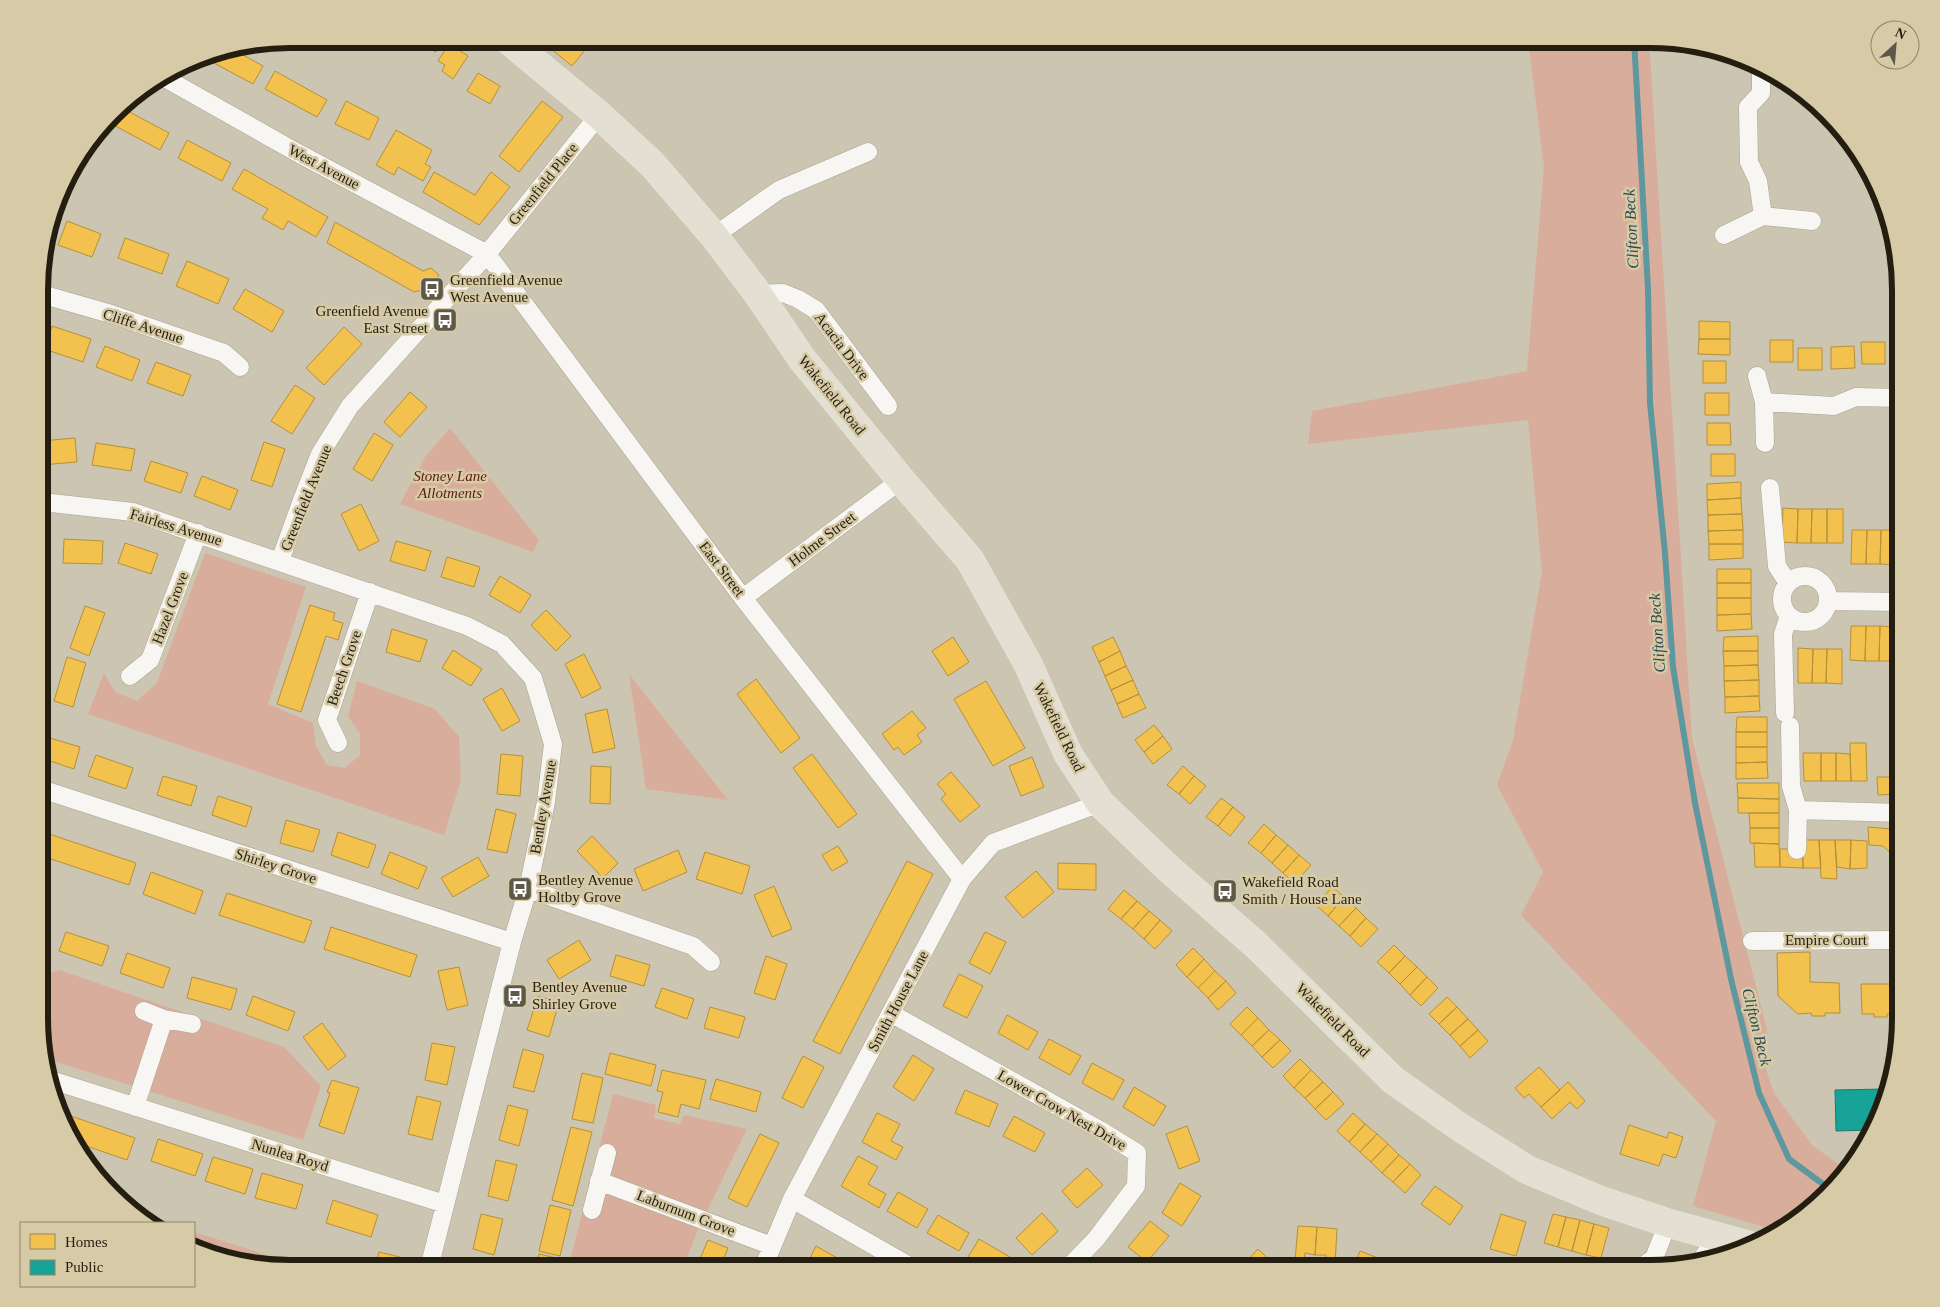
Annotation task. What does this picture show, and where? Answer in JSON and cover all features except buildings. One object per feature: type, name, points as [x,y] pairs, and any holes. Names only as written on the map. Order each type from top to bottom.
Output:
[{"type":"main road","name":"Wakefield Road","points":[[518,48],[598,115],[652,164],[714,236],[758,294],[802,359],[901,480],[970,560],[1028,664],[1068,754],[1100,803],[1169,869],[1256,945],[1393,1080],[1462,1128],[1526,1169],[1602,1201],[1668,1223],[1739,1242]]},
{"type":"street","points":[[1761,74],[1761,93],[1748,107],[1749,162],[1758,181],[1763,216]]},
{"type":"street","name":"West Avenue","points":[[169,80],[296,152],[487,254]]},
{"type":"street","name":"Greenfield Place","points":[[487,254],[598,115]]},
{"type":"street","points":[[714,236],[779,190],[868,152]]},
{"type":"street","points":[[1724,235],[1763,216],[1812,221]]},
{"type":"street","name":"Greenfield Avenue","points":[[280,561],[320,454],[350,406],[487,254]]},
{"type":"street","name":"East Street","points":[[487,254],[744,598],[962,879]]},
{"type":"street","name":"Acacia Drive","points":[[758,294],[783,293],[798,299],[816,310],[888,406]]},
{"type":"street","name":"Cliffe Avenue","points":[[48,296],[111,314],[224,353],[240,367]]},
{"type":"street","points":[[1757,376],[1764,402],[1765,443]]},
{"type":"street","points":[[1764,402],[1834,406],[1856,397],[1892,398]]},
{"type":"street","name":"Holme Street","points":[[744,598],[901,480]]},
{"type":"street","points":[[1770,488],[1777,566],[1788,583]]},
{"type":"street","name":"Fairless Avenue","points":[[48,504],[133,512],[280,561]]},
{"type":"street","name":"Hazel Grove","points":[[130,676],[150,660],[198,533]]},
{"type":"street","name":"Bentley Avenue","points":[[280,561],[467,626],[502,644],[533,678],[554,744],[546,802],[528,889],[512,942],[431,1260]]},
{"type":"street","points":[[1800,576],[1814,578],[1825,587],[1828,601],[1822,614],[1816,619],[1802,622],[1789,616],[1782,604],[1781,596],[1788,583],[1800,576]]},
{"type":"street","name":"Beech Grove","points":[[338,744],[327,720],[370,592]]},
{"type":"street","points":[[1828,601],[1892,602]]},
{"type":"street","points":[[1789,616],[1783,634],[1792,786],[1798,810],[1797,850]]},
{"type":"street","name":"Shirley Grove","points":[[48,791],[512,942]]},
{"type":"street","name":"Smith House Lane","points":[[766,1260],[792,1199],[892,1014],[962,879],[993,843],[1100,803]]},
{"type":"street","points":[[1798,810],[1892,813]]},
{"type":"street","points":[[528,889],[693,946],[711,962]]},
{"type":"street","name":"Empire Court","points":[[1752,941],[1892,940]]},
{"type":"street","points":[[144,1011],[164,1019],[192,1024]]},
{"type":"street","name":"Lower Crow Nest Drive","points":[[892,1014],[1138,1153],[1136,1186],[1096,1239],[1076,1260]]},
{"type":"street","points":[[135,1107],[164,1019]]},
{"type":"street","name":"Nunlea Royd","points":[[56,1082],[445,1204]]},
{"type":"street","points":[[592,1210],[607,1153]]},
{"type":"street","name":"Laburnum Grove","points":[[599,1181],[772,1246]]},
{"type":"street","points":[[792,1199],[899,1260]]},
{"type":"street","points":[[1651,1260],[1654,1258],[1668,1223]]},
{"type":"street","points":[[1706,1253],[1717,1236]]},
{"type":"green space","points":[[1529,48],[1650,48],[1692,738],[1768,1033],[1756,1040],[1774,1093],[1812,1145],[1841,1166],[1822,1189],[1785,1219],[1769,1228],[1693,1206],[1716,1121],[1521,915],[1543,872],[1497,785],[1513,740],[1542,572],[1528,420],[1308,444],[1312,411],[1527,371],[1544,167]]},
{"type":"green space","name":"Stoney Lane Allotments","points":[[450,428],[539,540],[533,552],[400,504],[425,457]]},
{"type":"green space","points":[[205,553],[306,587],[268,704],[313,723],[316,746],[327,765],[345,768],[360,755],[360,734],[348,716],[357,681],[435,709],[459,737],[461,780],[444,835],[88,714],[104,673],[115,692],[137,701],[157,683]]},
{"type":"green space","points":[[629,674],[728,800],[646,789]]},
{"type":"green space","points":[[59,970],[284,1047],[321,1086],[303,1140],[52,1060],[48,1033],[48,974]]},
{"type":"green space","points":[[613,1094],[656,1105],[654,1118],[680,1124],[684,1115],[747,1129],[699,1227],[686,1260],[570,1260]]},
{"type":"green space","points":[[195,1232],[281,1259],[243,1255],[212,1247],[195,1240]]},
{"type":"waterway","name":"Clifton Beck","points":[[1635,48],[1648,289],[1650,403],[1665,553],[1673,667],[1695,803],[1731,979],[1759,1093],[1789,1159],[1825,1186]]},
{"type":"place","name":"Greenfield Avenue West Avenue","points":[[432,289]]},
{"type":"place","name":"Greenfield Avenue East Street","points":[[445,320]]},
{"type":"place","name":"Bentley Avenue Holtby Grove","points":[[520,889]]},
{"type":"place","name":"Wakefield Road Smith / House Lane","points":[[1225,891]]},
{"type":"place","name":"Bentley Avenue Shirley Grove","points":[[515,996]]}]
